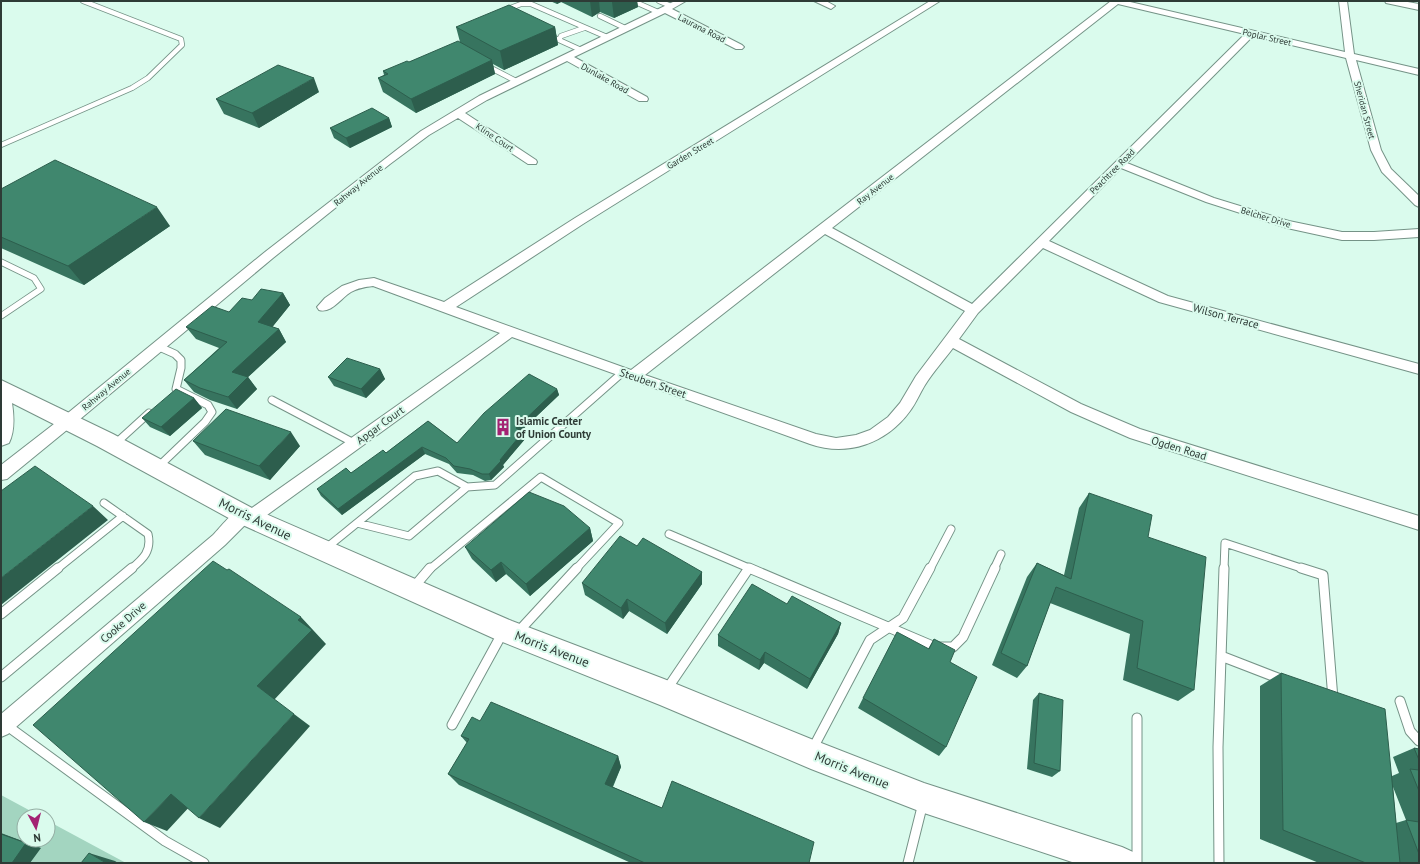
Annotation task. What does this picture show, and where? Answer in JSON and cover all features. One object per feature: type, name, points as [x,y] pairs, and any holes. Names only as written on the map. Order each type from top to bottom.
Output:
[{"type":"main road","name":"Morris Avenue","points":[[1,388],[114,445],[247,517],[510,633],[664,693],[810,754],[924,798],[1105,860]]},
{"type":"main road","points":[[1,403],[3,421],[1,437]]},
{"type":"street","points":[[818,1],[831,6]]},
{"type":"street","name":"Garden Street","points":[[446,308],[579,221],[936,1]]},
{"type":"street","name":"Poplar Street","points":[[1116,1],[1419,72]]},
{"type":"street","name":"Ray Avenue","points":[[628,374],[824,228],[1116,1]]},
{"type":"street","name":"Sheridan Street","points":[[1343,1],[1350,56],[1376,150],[1386,170],[1419,204]]},
{"type":"street","points":[[1389,1],[1419,7]]},
{"type":"street","name":"Rahway Avenue","points":[[1,474],[68,422],[157,346],[386,162],[425,133],[516,81],[667,6]]},
{"type":"street","name":"Laurana Road","points":[[667,6],[739,47]]},
{"type":"street","name":"Peachtree Road","points":[[951,341],[973,310],[1251,33]]},
{"type":"street","name":"Dunlake Road","points":[[567,57],[643,99]]},
{"type":"street","name":"Kline Court","points":[[458,113],[532,162]]},
{"type":"street","name":"Belcher Drive","points":[[1120,164],[1210,200],[1287,224],[1342,236],[1374,236],[1419,233]]},
{"type":"street","points":[[824,228],[973,310]]},
{"type":"street","name":"Wilson Terrace","points":[[1041,242],[1164,299],[1419,369]]},
{"type":"street","name":"Steuben Street","points":[[324,307],[352,285],[364,282],[374,282],[815,440],[836,444],[858,441],[875,434],[893,421],[905,407],[922,380],[951,341]]},
{"type":"street","name":"Apgar Court","points":[[247,517],[510,332]]},
{"type":"street","name":"Ogden Road","points":[[951,341],[1076,408],[1134,434],[1419,523]]},
{"type":"street","name":"Cooke Drive","points":[[3,725],[247,517]]},
{"type":"lane","points":[[1,145],[132,88],[148,78],[182,45],[182,39],[83,1]]},
{"type":"lane","points":[[633,1],[667,6]]},
{"type":"lane","points":[[506,16],[503,11],[521,4],[531,4],[607,37]]},
{"type":"lane","points":[[600,16],[625,28]]},
{"type":"lane","points":[[559,40],[561,36],[585,28]]},
{"type":"lane","points":[[546,34],[581,50]]},
{"type":"lane","points":[[485,64],[516,81]]},
{"type":"lane","points":[[1,262],[34,278],[41,290],[1,316]]},
{"type":"lane","points":[[157,346],[175,354],[181,360],[182,368],[173,392],[208,405],[212,412],[205,422],[157,468]]},
{"type":"lane","points":[[323,550],[415,476],[438,471],[467,487],[495,485],[628,374]]},
{"type":"lane","points":[[272,400],[354,443]]},
{"type":"lane","points":[[114,445],[153,409]]},
{"type":"lane","points":[[411,589],[432,566],[541,476],[619,524],[537,610],[510,633],[452,725]]},
{"type":"lane","points":[[357,523],[409,536],[467,487]]},
{"type":"lane","points":[[1,678],[134,566],[146,554],[151,544],[148,534],[104,503]]},
{"type":"lane","points":[[1,614],[123,516]]},
{"type":"lane","points":[[810,754],[870,640],[903,618],[951,529]]},
{"type":"lane","points":[[669,534],[935,647],[954,647],[963,637],[1001,554]]},
{"type":"lane","points":[[1219,863],[1218,747],[1225,543],[1323,575],[1333,699],[1326,697]]},
{"type":"lane","points":[[664,693],[749,568]]},
{"type":"lane","points":[[1221,656],[1291,683]]},
{"type":"lane","points":[[1400,701],[1410,730],[1419,741]]},
{"type":"lane","points":[[1137,718],[1137,863]]},
{"type":"lane","points":[[3,725],[165,841],[204,863]]},
{"type":"lane","points":[[908,863],[924,798]]},
{"type":"green space","points":[[1,795],[25,808],[16,808],[16,848],[56,848],[56,825],[126,863],[1,863]]},
{"type":"building","points":[[509,5],[555,27],[500,51],[456,27]]},
{"type":"building","points":[[458,41],[492,60],[411,99],[378,78],[388,74],[383,71],[407,61],[409,62]]},
{"type":"building","points":[[278,65],[314,78],[252,113],[216,99]]},
{"type":"building","points":[[372,108],[389,118],[346,138],[330,128]]},
{"type":"building","points":[[55,160],[157,207],[68,266],[1,237],[1,189]]},
{"type":"building","points":[[261,289],[283,293],[258,322],[279,329],[232,372],[248,377],[228,397],[200,388],[184,380],[227,342],[186,327],[212,306],[229,312],[242,298],[252,300]]},
{"type":"building","points":[[347,358],[380,369],[361,389],[328,377]]},
{"type":"building","points":[[529,374],[557,389],[516,428],[523,432],[489,474],[482,474],[470,469],[454,466],[446,458],[422,447],[338,509],[317,489],[346,468],[351,473],[383,450],[386,453],[428,421],[457,443],[484,413]]},
{"type":"building","points":[[176,389],[194,398],[161,427],[142,418]]},
{"type":"building","points":[[226,409],[291,432],[259,466],[193,441]]},
{"type":"building","points":[[35,466],[93,506],[1,578],[1,491]]},
{"type":"building","points":[[529,492],[564,506],[590,528],[526,584],[501,562],[491,570],[465,547]]},
{"type":"building","points":[[1089,493],[1152,515],[1148,537],[1206,557],[1194,690],[1137,668],[1143,621],[1056,587],[1027,666],[1001,653],[1037,563],[1071,579]]},
{"type":"building","points":[[620,536],[637,546],[643,538],[702,572],[665,623],[627,599],[621,608],[582,583]]},
{"type":"building","points":[[213,561],[227,570],[229,569],[301,617],[298,620],[312,630],[257,686],[294,714],[199,818],[171,794],[144,822],[33,725]]},
{"type":"building","points":[[752,584],[787,604],[792,596],[841,623],[810,679],[765,652],[760,660],[718,635]]},
{"type":"building","points":[[897,632],[929,649],[934,639],[955,650],[950,662],[977,677],[946,747],[863,698]]},
{"type":"building","points":[[1281,673],[1385,709],[1400,863],[1366,863],[1283,830]]},
{"type":"building","points":[[1039,693],[1063,700],[1060,771],[1034,763]]},
{"type":"building","points":[[491,702],[618,756],[605,784],[662,808],[672,781],[814,842],[809,863],[645,863],[448,774],[469,739],[461,736],[472,717],[480,721]]},
{"type":"building","points":[[1414,748],[1419,749],[1419,760]]},
{"type":"building","points":[[1410,769],[1419,770],[1419,791]]},
{"type":"building","points":[[1406,820],[1419,822],[1419,854]]},
{"type":"building","points":[[1,834],[16,839],[16,848],[22,848],[12,863],[1,863]]},
{"type":"building","points":[[89,853],[106,863],[81,863]]},
{"type":"place","name":"Islamic Center of Union County","points":[[503,427]]}]
